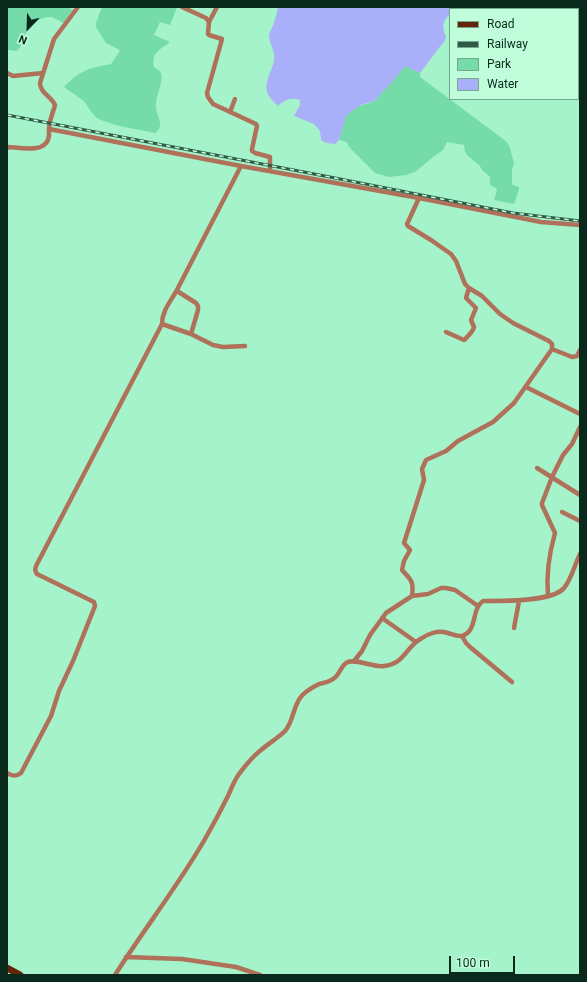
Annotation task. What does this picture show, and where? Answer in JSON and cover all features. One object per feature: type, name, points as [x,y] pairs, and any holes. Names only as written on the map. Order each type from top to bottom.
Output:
[{"type":"main road","points":[[7,968],[20,975]]},
{"type":"street","points":[[7,148],[31,149],[42,146],[47,142],[55,105],[41,89],[40,83],[54,39],[78,7]]},
{"type":"street","points":[[182,7],[206,18],[209,22]]},
{"type":"street","points":[[217,7],[209,22],[208,34],[223,40],[207,93],[208,97],[213,104],[256,124],[257,126],[252,151],[270,157],[270,170]]},
{"type":"street","points":[[7,73],[13,76],[43,73]]},
{"type":"street","points":[[230,112],[235,99]]},
{"type":"street","points":[[49,128],[241,166],[270,170],[541,222],[562,225],[580,225]]},
{"type":"street","points":[[7,773],[12,776],[21,773],[51,716],[62,685],[95,606],[94,602],[37,574],[36,566],[162,324],[162,316],[177,291],[241,166]]},
{"type":"street","points":[[412,596],[411,579],[402,570],[404,561],[410,550],[405,544],[405,541],[424,480],[422,465],[428,458],[446,451],[458,441],[493,422],[514,403],[552,349],[552,344],[549,341],[504,317],[482,296],[469,288],[463,280],[456,261],[451,254],[408,226],[407,224],[419,198]]},
{"type":"street","points":[[446,332],[464,340],[474,329],[471,320],[476,308],[466,298],[469,288]]},
{"type":"street","points":[[177,291],[196,303],[198,306],[191,334]]},
{"type":"street","points":[[162,324],[191,334],[216,346],[245,346]]},
{"type":"street","points":[[552,349],[572,357],[577,356],[580,350]]},
{"type":"street","points":[[526,386],[580,414]]},
{"type":"street","points":[[548,596],[547,584],[551,547],[556,533],[542,503],[552,477],[563,455],[572,444],[580,427]]},
{"type":"street","points":[[536,468],[580,495]]},
{"type":"street","points":[[562,512],[580,521]]},
{"type":"street","points":[[115,975],[205,840],[239,774],[259,751],[286,730],[301,697],[304,694],[318,685],[334,679],[346,662],[354,661],[377,667],[388,666],[395,664],[401,659],[416,642],[434,632],[444,632],[462,636],[472,627],[478,606],[483,601],[519,601],[560,593],[569,580],[580,554]]},
{"type":"street","points":[[354,661],[362,651],[370,635],[388,611],[412,596],[428,594],[441,588],[446,588],[455,590],[478,606]]},
{"type":"street","points":[[514,628],[519,601]]},
{"type":"street","points":[[382,618],[416,642]]},
{"type":"street","points":[[462,636],[470,647],[512,682]]},
{"type":"street","points":[[126,957],[182,960],[236,967],[260,975]]},
{"type":"green space","points":[[7,7],[67,7],[73,10],[63,23],[54,18],[48,17],[42,18],[32,24],[28,28],[23,43],[17,51],[7,50]]},
{"type":"green space","points":[[103,7],[177,7],[170,25],[160,22],[154,35],[170,42],[157,52],[153,62],[154,67],[159,70],[162,77],[156,103],[160,127],[155,133],[119,126],[98,119],[84,101],[64,87],[80,73],[111,64],[120,51],[106,43],[97,29],[96,23]]},
{"type":"green space","points":[[405,66],[420,73],[420,77],[449,100],[507,142],[514,163],[512,170],[512,184],[519,187],[514,204],[494,200],[497,190],[490,185],[490,177],[468,156],[465,152],[464,145],[447,142],[443,150],[415,172],[406,175],[389,177],[375,173],[351,149],[347,142],[339,140],[346,116],[349,112],[357,107],[373,101]]},
{"type":"water","points":[[278,7],[475,7],[449,8],[449,16],[443,24],[446,37],[445,40],[420,73],[405,66],[374,101],[361,105],[346,116],[339,140],[335,144],[322,141],[320,131],[314,124],[294,116],[300,105],[300,100],[288,100],[278,106],[271,99],[268,93],[266,88],[274,57],[274,51],[269,35]]},
{"type":"railway","points":[[7,115],[513,213],[580,221]]}]
